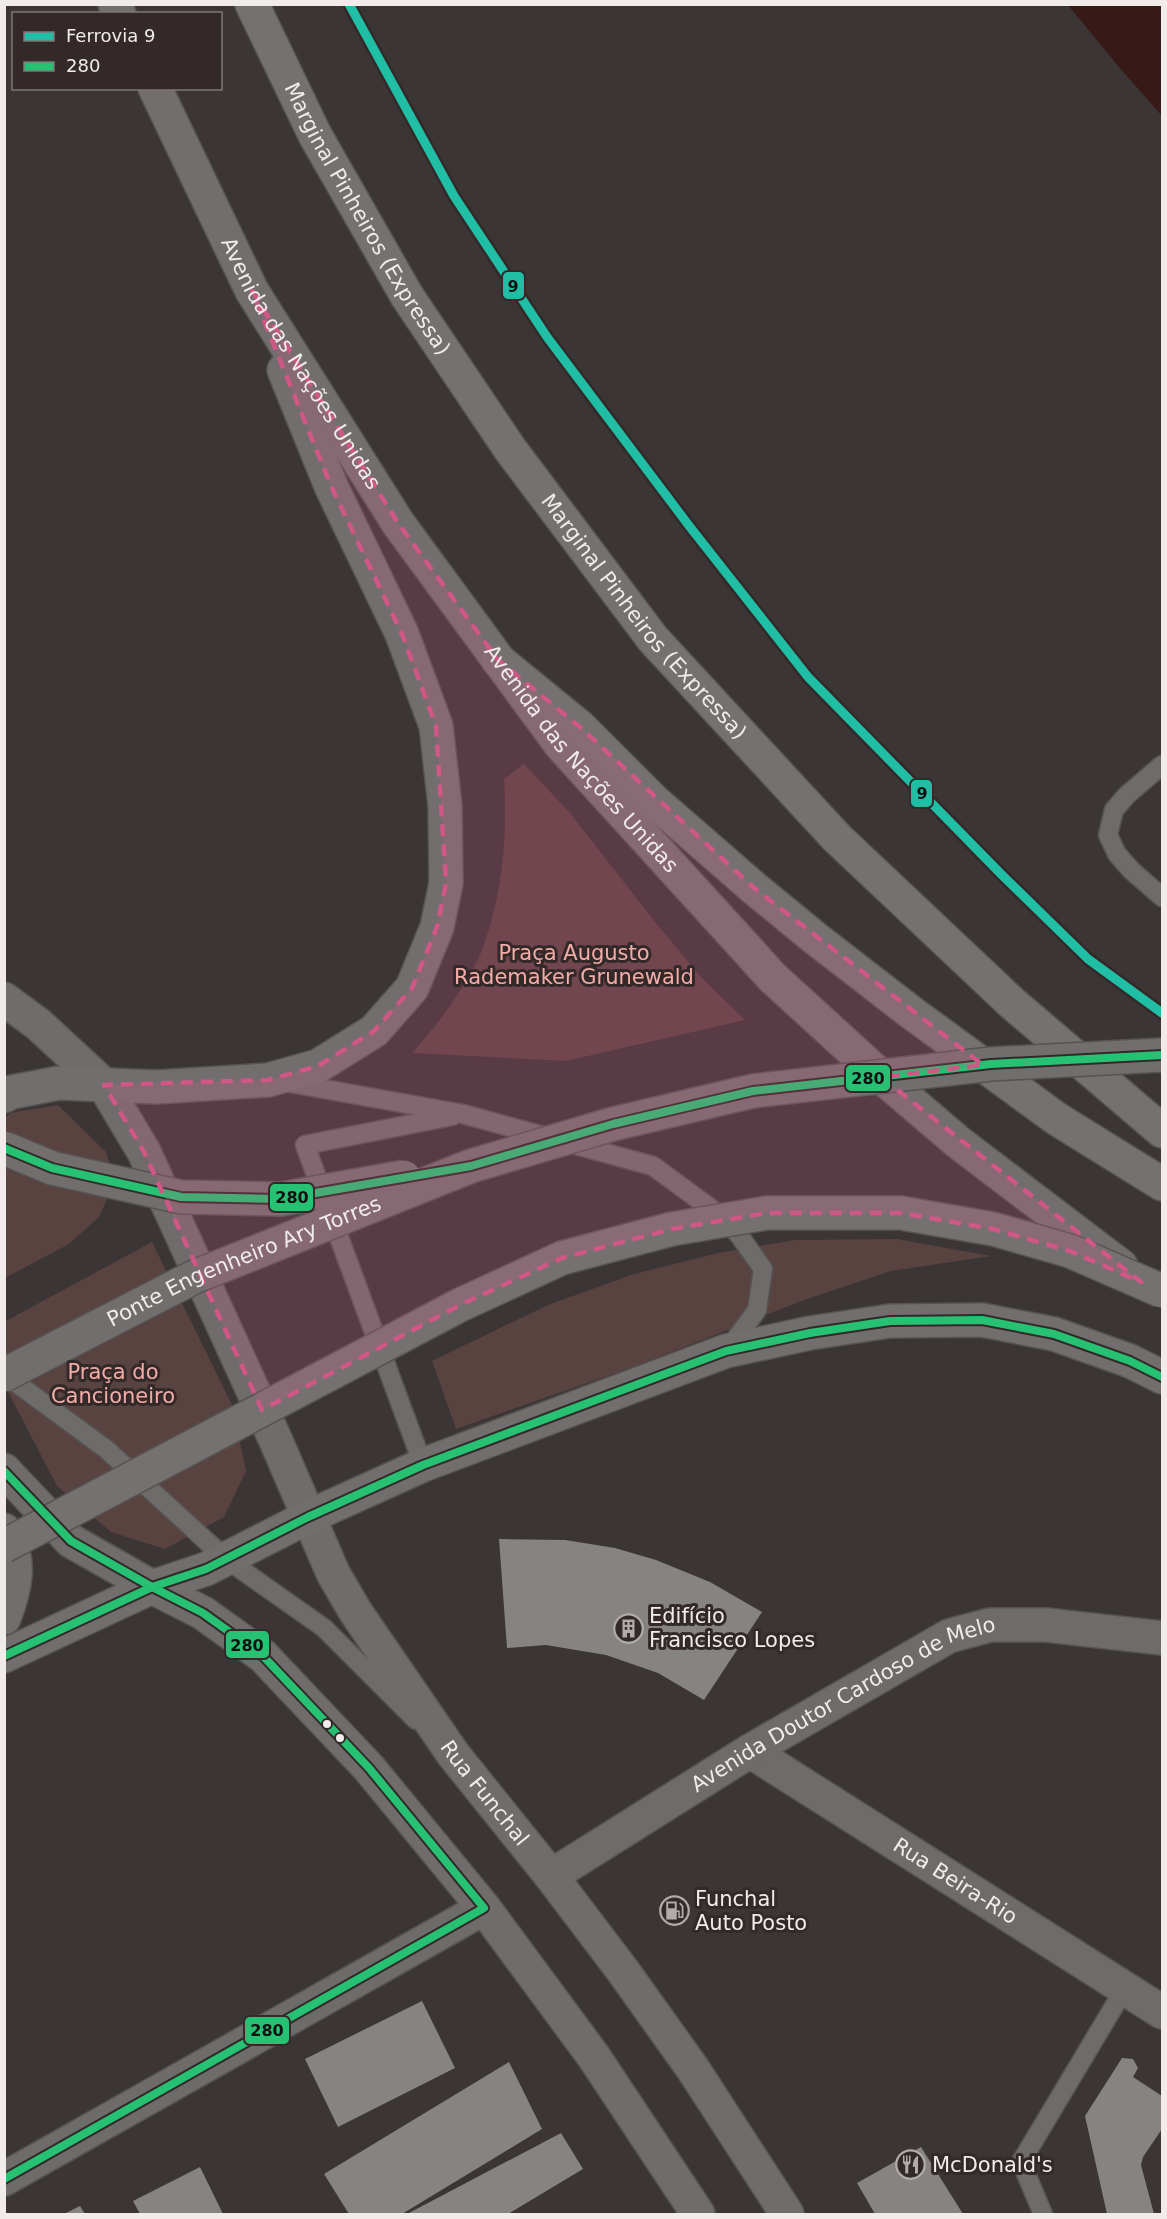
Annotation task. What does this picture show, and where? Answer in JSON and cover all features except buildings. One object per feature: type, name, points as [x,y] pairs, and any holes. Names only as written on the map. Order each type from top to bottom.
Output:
[{"type":"highway","name":"Marginal Pinheiros (Expressa)","points":[[252,4],[315,135],[407,296],[510,449],[653,639],[837,838],[1012,1003],[1162,1131]]},
{"type":"highway","name":"Avenida das Nações Unidas","points":[[156,90],[252,291],[398,523],[561,746],[773,978],[876,1072],[958,1142],[1162,1298]]},
{"type":"highway","points":[[4,1096],[12,1092],[59,1083],[156,1087],[268,1080],[318,1066],[374,1031],[412,988],[437,927],[446,883],[445,806],[436,726],[402,634],[331,486],[252,291]]},
{"type":"highway","points":[[498,660],[580,727],[654,801],[824,945],[912,1013],[1057,1119],[1162,1184]]},
{"type":"highway","name":"Ponte Engenheiro Ary Torres","points":[[4,1374],[194,1277],[471,1166],[613,1124],[753,1091],[991,1064],[1162,1055]]},
{"type":"highway","points":[[4,1148],[52,1168],[181,1197],[280,1199],[471,1166]]},
{"type":"highway","points":[[4,1546],[460,1305],[562,1258],[672,1229],[767,1214],[901,1213],[993,1229],[1070,1251],[1162,1291]]},
{"type":"highway","points":[[4,1656],[152,1587],[206,1569],[308,1517],[423,1465],[726,1351],[810,1333],[890,1321],[982,1320],[1054,1334],[1130,1361],[1162,1377]]},
{"type":"highway","points":[[4,1530],[14,1545],[16,1566],[12,1599],[4,1618]]},
{"type":"main road","name":"Rua Funchal","points":[[4,999],[38,1024],[104,1085],[144,1152],[276,1441],[333,1573],[355,1611],[453,1754],[551,1876],[623,1971],[693,2069],[787,2214]]},
{"type":"main road","points":[[5,1470],[71,1541],[203,1613],[262,1656],[369,1768],[484,1908],[594,2057],[698,2214]]},
{"type":"street","name":"Avenida Doutor Cardoso de Melo","points":[[551,1876],[750,1751],[949,1636],[990,1625],[1046,1625],[1162,1638]]},
{"type":"street","name":"Rua Beira-Rio","points":[[750,1751],[1162,2012]]},
{"type":"street","points":[[4,2179],[484,1908]]},
{"type":"lane","points":[[1162,765],[1113,810],[1108,835],[1117,854],[1131,870],[1162,897]]},
{"type":"lane","points":[[268,1080],[463,1114],[653,1166],[721,1216],[740,1235],[763,1269],[757,1310],[726,1351]]},
{"type":"lane","points":[[423,1465],[305,1145],[463,1114]]},
{"type":"lane","points":[[4,1374],[106,1449],[226,1559],[324,1628],[402,1707],[453,1754]]},
{"type":"lane","points":[[1042,2214],[1020,2162],[1125,1988]]},
{"type":"highlighted area","points":[[252,291],[398,523],[498,660],[580,727],[754,888],[983,1065],[881,1077],[1141,1282],[1070,1251],[993,1229],[901,1213],[767,1213],[672,1229],[562,1258],[460,1305],[262,1410],[144,1152],[104,1085],[268,1080],[318,1066],[374,1031],[412,988],[437,927],[446,883],[436,726],[402,634],[331,486]]},
{"type":"green space","name":"Praça Augusto Rademaker Grunewald","points":[[524,764],[570,813],[701,977],[745,1020],[566,1061],[412,1053],[449,1007],[466,982],[483,949],[501,873],[505,836],[504,779]]},
{"type":"green space","points":[[58,1105],[106,1152],[112,1171],[112,1188],[99,1217],[69,1244],[5,1278],[5,1118],[10,1113]]},
{"type":"green space","points":[[897,1239],[991,1256],[891,1271],[807,1299],[633,1367],[456,1429],[432,1361],[548,1305],[634,1274],[718,1253],[794,1240]]},
{"type":"green space","name":"Praça do Cancioneiro","points":[[152,1242],[232,1405],[246,1471],[224,1517],[165,1549],[111,1532],[57,1486],[5,1386],[4,1322]]},
{"type":"shaded area","points":[[1068,5],[1162,5],[1162,116],[1118,66]]},
{"type":"rail line","name":"9","points":[[349,4],[454,196],[547,337],[690,527],[808,677],[1001,874],[1088,959],[1162,1013]]},
{"type":"transit line","name":"280","points":[[4,1148],[52,1168],[181,1197],[281,1199],[471,1166],[613,1124],[753,1091],[991,1064],[1162,1055]]},
{"type":"transit line","name":"280","points":[[4,1656],[152,1587],[206,1569],[308,1517],[423,1465],[726,1351],[810,1333],[890,1321],[982,1320],[1054,1334],[1130,1361],[1162,1377]]},
{"type":"transit line","name":"280","points":[[4,1471],[71,1541],[203,1613],[263,1656],[369,1768],[484,1908],[4,2179]]},
{"type":"place","name":"Edifício Francisco Lopes","points":[[628,1628]]},
{"type":"place","name":"Funchal Auto Posto","points":[[674,1911]]},
{"type":"place","name":"McDonald's","points":[[911,2165]]}]
